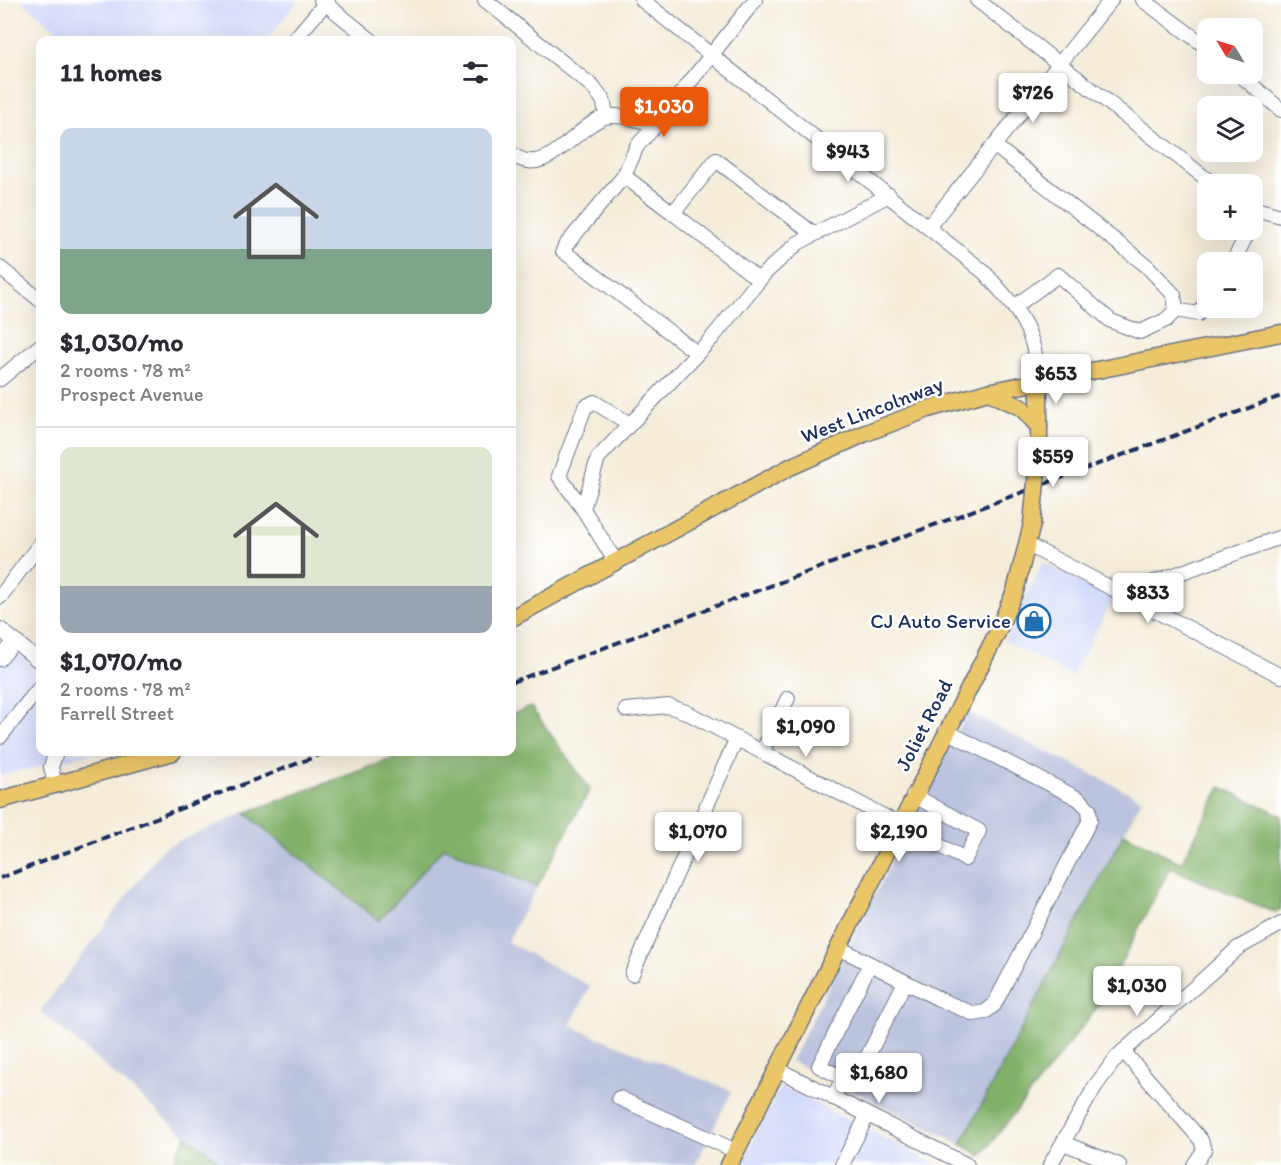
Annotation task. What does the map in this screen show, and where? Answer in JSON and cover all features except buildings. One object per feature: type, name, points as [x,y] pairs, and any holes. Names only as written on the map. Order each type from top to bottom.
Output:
[{"type":"main road","name":"West Lincolnway","points":[[516,616],[790,467],[928,409],[988,392],[1281,333]]},
{"type":"main road","name":"Joliet Road","points":[[733,1161],[913,795],[996,635],[1015,591],[1032,524],[1039,450],[1039,382]]},
{"type":"main road","points":[[988,392],[1022,408],[1039,427]]},
{"type":"main road","points":[[0,800],[151,756]]},
{"type":"street","points":[[485,0],[592,86],[603,100],[607,116]]},
{"type":"street","points":[[642,0],[984,272],[1025,320],[1037,351],[1039,382]]},
{"type":"street","points":[[697,353],[563,251],[624,176],[637,146],[755,0]]},
{"type":"street","points":[[977,0],[1200,174]]},
{"type":"street","points":[[929,226],[1061,65],[1111,0]]},
{"type":"street","points":[[1143,0],[1197,40]]},
{"type":"street","points":[[297,36],[325,1],[366,36]]},
{"type":"street","points":[[1251,84],[1281,110]]},
{"type":"street","points":[[516,155],[540,160],[557,153],[586,125],[607,116],[656,125]]},
{"type":"street","points":[[995,146],[1147,266],[1174,295],[1176,310]]},
{"type":"street","points":[[673,213],[716,160],[814,234]]},
{"type":"street","points":[[624,176],[759,280]]},
{"type":"street","points":[[583,509],[598,458],[697,353],[759,280],[798,243],[889,195]]},
{"type":"street","points":[[1263,214],[1281,216]]},
{"type":"street","points":[[0,268],[36,297]]},
{"type":"street","points":[[1014,307],[1058,275],[1110,321],[1140,332],[1154,327],[1176,310],[1197,314]]},
{"type":"street","points":[[0,379],[36,349]]},
{"type":"street","points":[[616,562],[559,476],[587,403],[600,404],[630,424]]},
{"type":"street","points":[[1124,593],[1281,537]]},
{"type":"street","points":[[1028,545],[1281,676]]},
{"type":"street","points":[[0,597],[36,549]]},
{"type":"street","points":[[0,629],[36,659]]},
{"type":"street","points":[[0,659],[15,641]]},
{"type":"street","points":[[0,737],[36,692]]},
{"type":"street","points":[[762,752],[788,698]]},
{"type":"street","points":[[626,710],[668,706],[686,711],[736,740],[965,859],[979,831],[913,795]]},
{"type":"street","points":[[839,948],[974,1014],[985,1012],[994,1005],[1090,820],[1089,809],[1079,799],[946,731]]},
{"type":"street","points":[[632,974],[736,740]]},
{"type":"street","points":[[55,756],[51,767],[55,785]]},
{"type":"street","points":[[1050,1165],[1096,1085],[1123,1051],[1239,948],[1281,924]]},
{"type":"street","points":[[870,964],[819,1066],[854,1083],[905,982]]},
{"type":"street","points":[[1123,1051],[1201,1140],[1204,1150],[1194,1165]]},
{"type":"street","points":[[779,1070],[967,1165]]},
{"type":"street","points":[[833,1098],[843,1078]]},
{"type":"street","points":[[619,1098],[733,1161]]},
{"type":"street","points":[[842,1165],[867,1116]]},
{"type":"street","points":[[1063,1143],[1119,1165]]},
{"type":"shaded area","points":[[20,0],[298,1],[270,36],[64,36]]},
{"type":"shaded area","points":[[1043,562],[1114,598],[1072,676],[1004,641]]},
{"type":"shaded area","points":[[0,639],[36,668],[36,756],[81,756],[0,776]]},
{"type":"shaded area","points":[[967,712],[1142,799],[961,1144],[791,1061]]},
{"type":"shaded area","points":[[245,813],[379,921],[444,847],[537,887],[507,942],[590,986],[570,1026],[732,1091],[695,1165],[220,1165],[217,1159],[186,1136],[40,1011],[163,848]]},
{"type":"shaded area","points":[[781,1086],[938,1165],[740,1165]]},
{"type":"green space","points":[[531,707],[590,789],[537,887],[444,847],[379,921],[245,813],[399,756],[516,756],[516,713]]},
{"type":"green space","points":[[1221,787],[1281,815],[1281,909],[1276,913],[1170,868],[1099,1005],[981,1156],[961,1144],[1124,833],[1181,863]]},
{"type":"green space","points":[[186,1136],[218,1159],[214,1165],[171,1165]]},
{"type":"railway","points":[[516,681],[1281,396]]},
{"type":"railway","points":[[0,878],[317,756]]},
{"type":"place","name":"CJ Auto Service","points":[[1034,621]]}]
